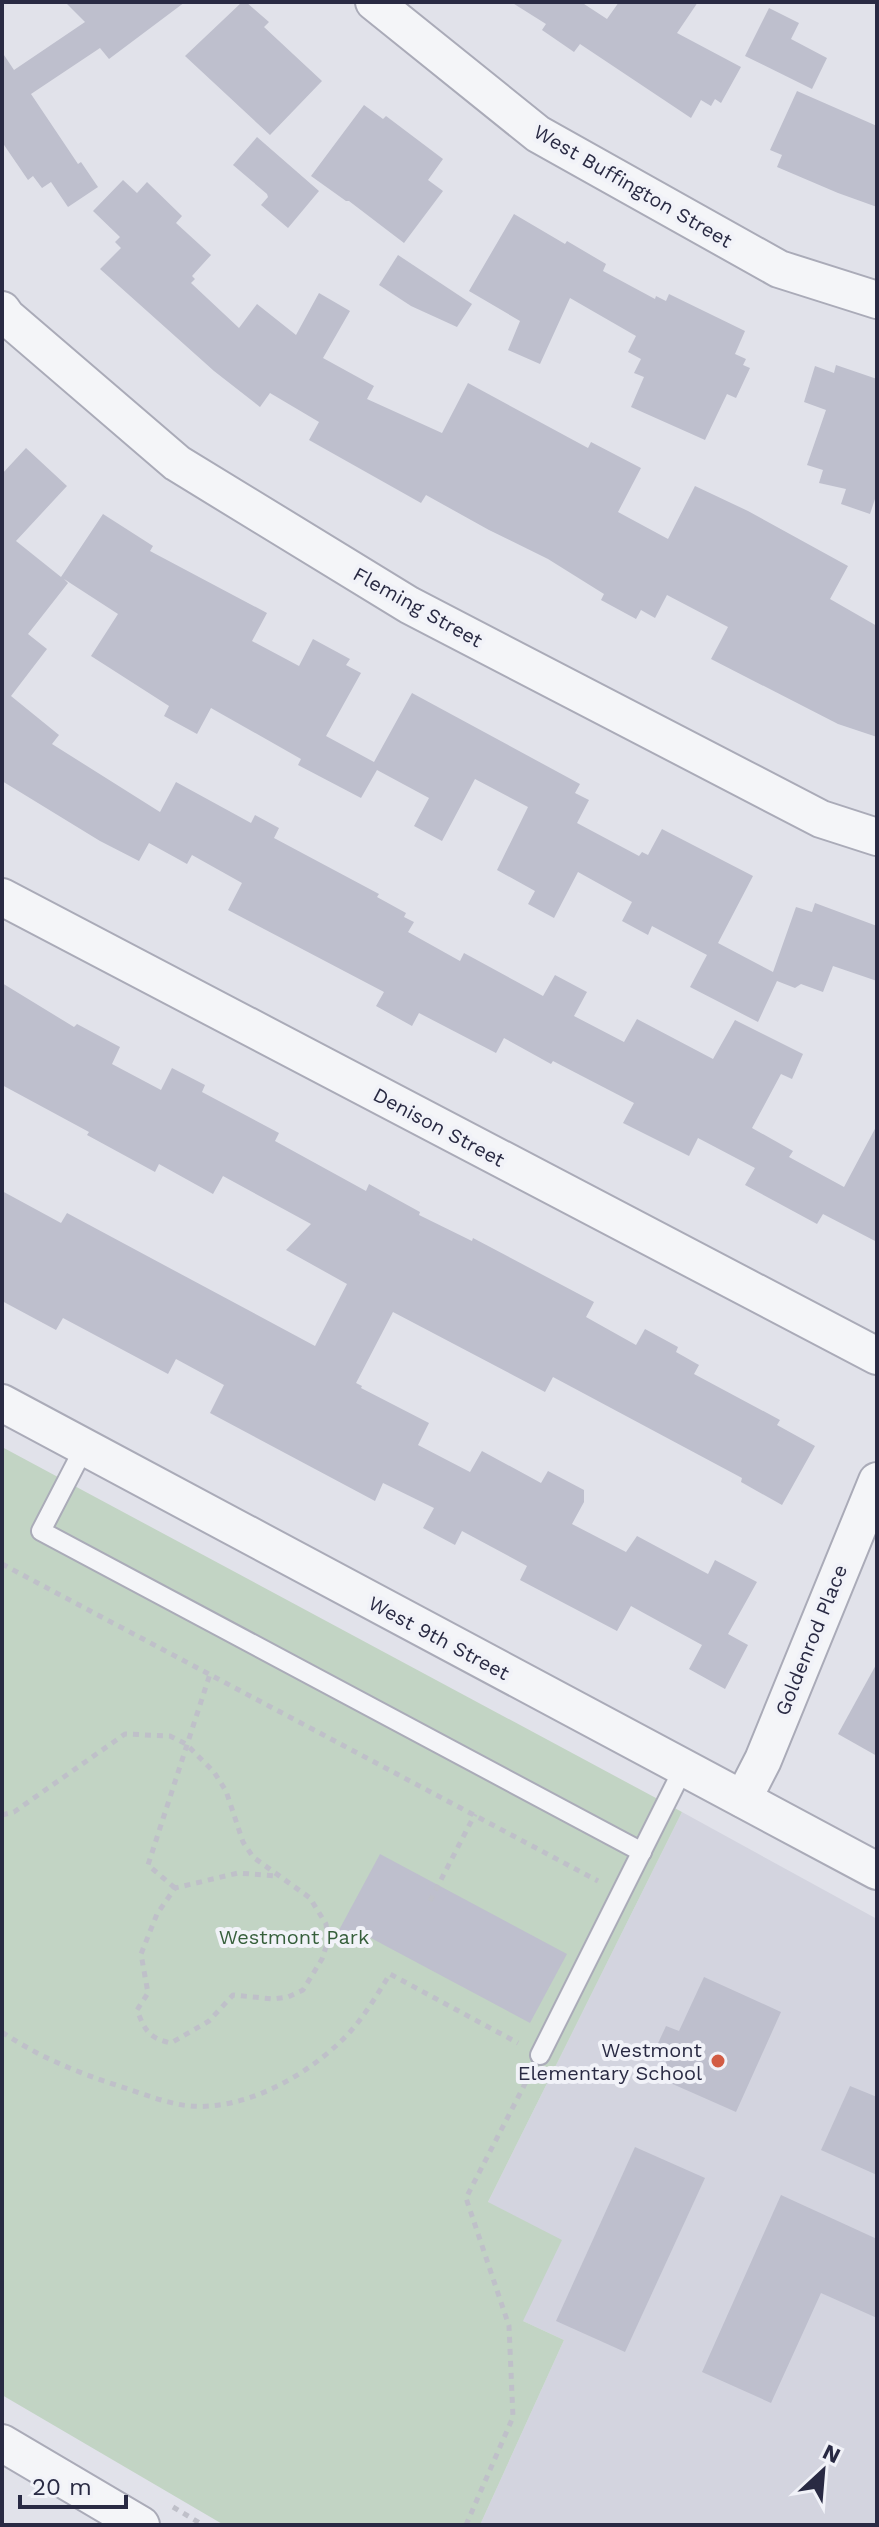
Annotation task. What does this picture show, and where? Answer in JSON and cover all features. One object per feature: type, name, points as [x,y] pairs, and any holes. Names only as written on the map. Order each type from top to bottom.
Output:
[{"type":"street","name":"West Buffington Street","points":[[374,2],[538,134],[779,269],[877,300]]},
{"type":"street","name":"Fleming Street","points":[[2,310],[177,463],[409,605],[821,819],[877,837]]},
{"type":"street","name":"Denison Street","points":[[2,897],[877,1356]]},
{"type":"street","name":"West 9th Street","points":[[2,1403],[877,1871]]},
{"type":"street","name":"Goldenrod Place","points":[[743,1799],[763,1760],[877,1481]]},
{"type":"street","points":[[2,2443],[141,2525]]},
{"type":"lane","points":[[84,1448],[41,1531],[642,1852]]},
{"type":"lane","points":[[540,2055],[684,1767]]},
{"type":"path","points":[[2,1564],[620,1893]]},
{"type":"path","points":[[175,1888],[148,1865],[210,1674]]},
{"type":"path","points":[[2,1815],[14,1812],[125,1734],[170,1736],[186,1744],[214,1772],[226,1791],[243,1842],[253,1857],[310,1898],[326,1924],[328,1941],[313,1978],[303,1990],[273,1999],[233,1995],[209,2021],[171,2043],[155,2039],[144,2027],[137,2010],[148,1993],[141,1954],[157,1914],[175,1888],[238,1873],[276,1876]]},
{"type":"path","points":[[430,1901],[475,1814]]},
{"type":"path","points":[[2,2032],[30,2052],[73,2071],[179,2105],[217,2106],[247,2100],[296,2075],[338,2044],[367,2011],[390,1974],[540,2055],[466,2198],[509,2326],[513,2417],[466,2525]]},
{"type":"shaded area","name":"Westmont Elementary School","points":[[682,1812],[877,1919],[877,2525],[480,2525],[564,2340],[523,2321],[488,2202]]},
{"type":"green space","name":"Westmont Park","points":[[2,1447],[682,1812],[488,2202],[562,2240],[523,2321],[564,2340],[480,2525],[224,2525],[2,2395]]},
{"type":"building","points":[[65,2],[185,2],[109,59],[100,48],[31,94],[78,164],[81,162],[98,187],[68,207],[51,182],[42,188],[33,176],[28,180],[2,142],[2,52],[14,70],[85,22]]},
{"type":"building","points":[[242,2],[269,22],[264,27],[322,81],[270,135],[185,56]]},
{"type":"building","points":[[511,2],[581,2],[607,19],[619,2],[698,2],[677,33],[741,67],[721,103],[715,99],[711,106],[701,100],[691,118],[580,44],[574,52],[542,30],[546,24]]},
{"type":"building","points":[[769,8],[799,23],[791,39],[827,58],[812,89],[745,56]]},
{"type":"building","points":[[797,91],[877,126],[877,207],[777,167],[782,155],[770,150]]},
{"type":"building","points":[[364,105],[383,119],[386,116],[443,159],[428,180],[443,191],[404,243],[311,176]]},
{"type":"building","points":[[257,137],[319,191],[288,228],[261,205],[267,194],[233,165]]},
{"type":"building","points":[[123,180],[137,193],[147,182],[182,216],[176,223],[211,255],[192,276],[195,279],[191,283],[239,328],[257,304],[296,335],[319,293],[350,311],[323,358],[374,386],[367,399],[442,433],[468,383],[588,448],[591,442],[641,468],[618,512],[668,539],[695,486],[748,511],[848,566],[830,599],[877,626],[877,737],[838,724],[711,659],[728,627],[667,595],[655,618],[641,610],[636,619],[601,600],[604,594],[548,559],[426,495],[421,503],[309,440],[319,422],[270,393],[260,407],[214,371],[100,269],[121,248],[115,242],[120,237],[93,211]]},
{"type":"building","points":[[514,214],[606,264],[603,271],[655,299],[656,296],[666,301],[669,294],[745,331],[735,354],[746,359],[743,365],[750,368],[736,398],[727,394],[705,440],[631,407],[644,377],[634,373],[641,359],[628,352],[636,336],[570,298],[540,364],[508,350],[520,321],[469,291]]},
{"type":"building","points":[[398,255],[472,304],[457,327],[411,306],[379,285]]},
{"type":"building","points":[[836,365],[877,379],[877,493],[870,514],[841,504],[846,489],[819,483],[823,470],[807,465],[826,410],[804,402],[815,366],[834,373]]},
{"type":"building","points":[[26,448],[67,486],[16,541],[61,577],[103,514],[153,546],[150,551],[267,613],[252,641],[299,666],[313,639],[350,659],[346,665],[361,673],[326,736],[374,762],[412,693],[580,784],[575,793],[589,800],[577,823],[639,856],[642,852],[648,855],[662,829],[753,876],[718,943],[773,972],[796,907],[812,912],[815,903],[877,926],[877,981],[833,966],[823,992],[801,984],[795,988],[777,981],[758,1022],[690,987],[707,955],[652,926],[648,935],[622,921],[632,902],[578,872],[554,918],[528,904],[535,891],[497,870],[528,807],[475,779],[442,841],[414,826],[429,798],[377,770],[361,798],[298,765],[301,759],[211,708],[197,734],[164,716],[169,706],[91,656],[118,614],[64,579],[68,583],[28,634],[47,649],[11,696],[59,735],[52,744],[160,812],[176,782],[251,823],[255,815],[279,828],[274,838],[379,894],[377,897],[406,913],[404,917],[414,922],[408,932],[460,961],[464,953],[543,996],[555,975],[587,992],[574,1016],[624,1042],[637,1019],[713,1059],[735,1020],[803,1054],[792,1079],[781,1074],[752,1128],[793,1151],[789,1157],[844,1187],[877,1125],[877,1242],[823,1214],[817,1224],[745,1185],[755,1168],[698,1138],[689,1156],[623,1123],[634,1103],[504,1038],[496,1053],[419,1013],[412,1026],[376,1006],[384,992],[228,910],[242,883],[192,855],[187,864],[149,843],[139,861],[2,781],[2,474]]},
{"type":"building","points":[[2,983],[74,1027],[77,1024],[120,1047],[112,1064],[161,1090],[172,1068],[205,1085],[202,1092],[279,1133],[275,1141],[366,1191],[369,1184],[420,1212],[419,1215],[472,1241],[473,1238],[594,1302],[586,1317],[636,1345],[645,1329],[678,1347],[676,1352],[699,1365],[694,1374],[780,1420],[777,1425],[815,1446],[782,1505],[741,1482],[742,1478],[553,1377],[545,1392],[393,1312],[356,1383],[429,1423],[418,1445],[470,1472],[482,1451],[541,1483],[548,1471],[584,1490],[584,1502],[572,1524],[626,1552],[637,1536],[708,1574],[715,1560],[757,1582],[728,1634],[748,1645],[725,1689],[689,1669],[702,1645],[631,1606],[617,1631],[520,1580],[527,1566],[462,1531],[455,1545],[423,1528],[434,1508],[383,1483],[375,1501],[210,1413],[224,1385],[176,1359],[168,1374],[63,1318],[56,1330],[2,1301],[2,1191],[61,1223],[67,1213],[315,1346],[347,1284],[286,1250],[311,1224],[223,1176],[213,1194],[159,1164],[155,1172],[2,1085]]},
{"type":"building","points":[[877,1663],[877,1756],[838,1734]]},
{"type":"building","points":[[380,1854],[567,1954],[530,2023],[369,1937],[365,1945],[339,1930]]},
{"type":"building","points":[[704,1977],[781,2012],[736,2112],[659,2078],[667,2060],[653,2054],[666,2026],[679,2031]]},
{"type":"building","points":[[850,2086],[877,2097],[877,2175],[821,2150]]},
{"type":"building","points":[[635,2147],[705,2178],[625,2352],[556,2321]]},
{"type":"building","points":[[781,2195],[877,2239],[877,2318],[821,2293],[771,2403],[702,2372]]},
{"type":"place","name":"Westmont Elementary School","points":[[718,2061]]}]
